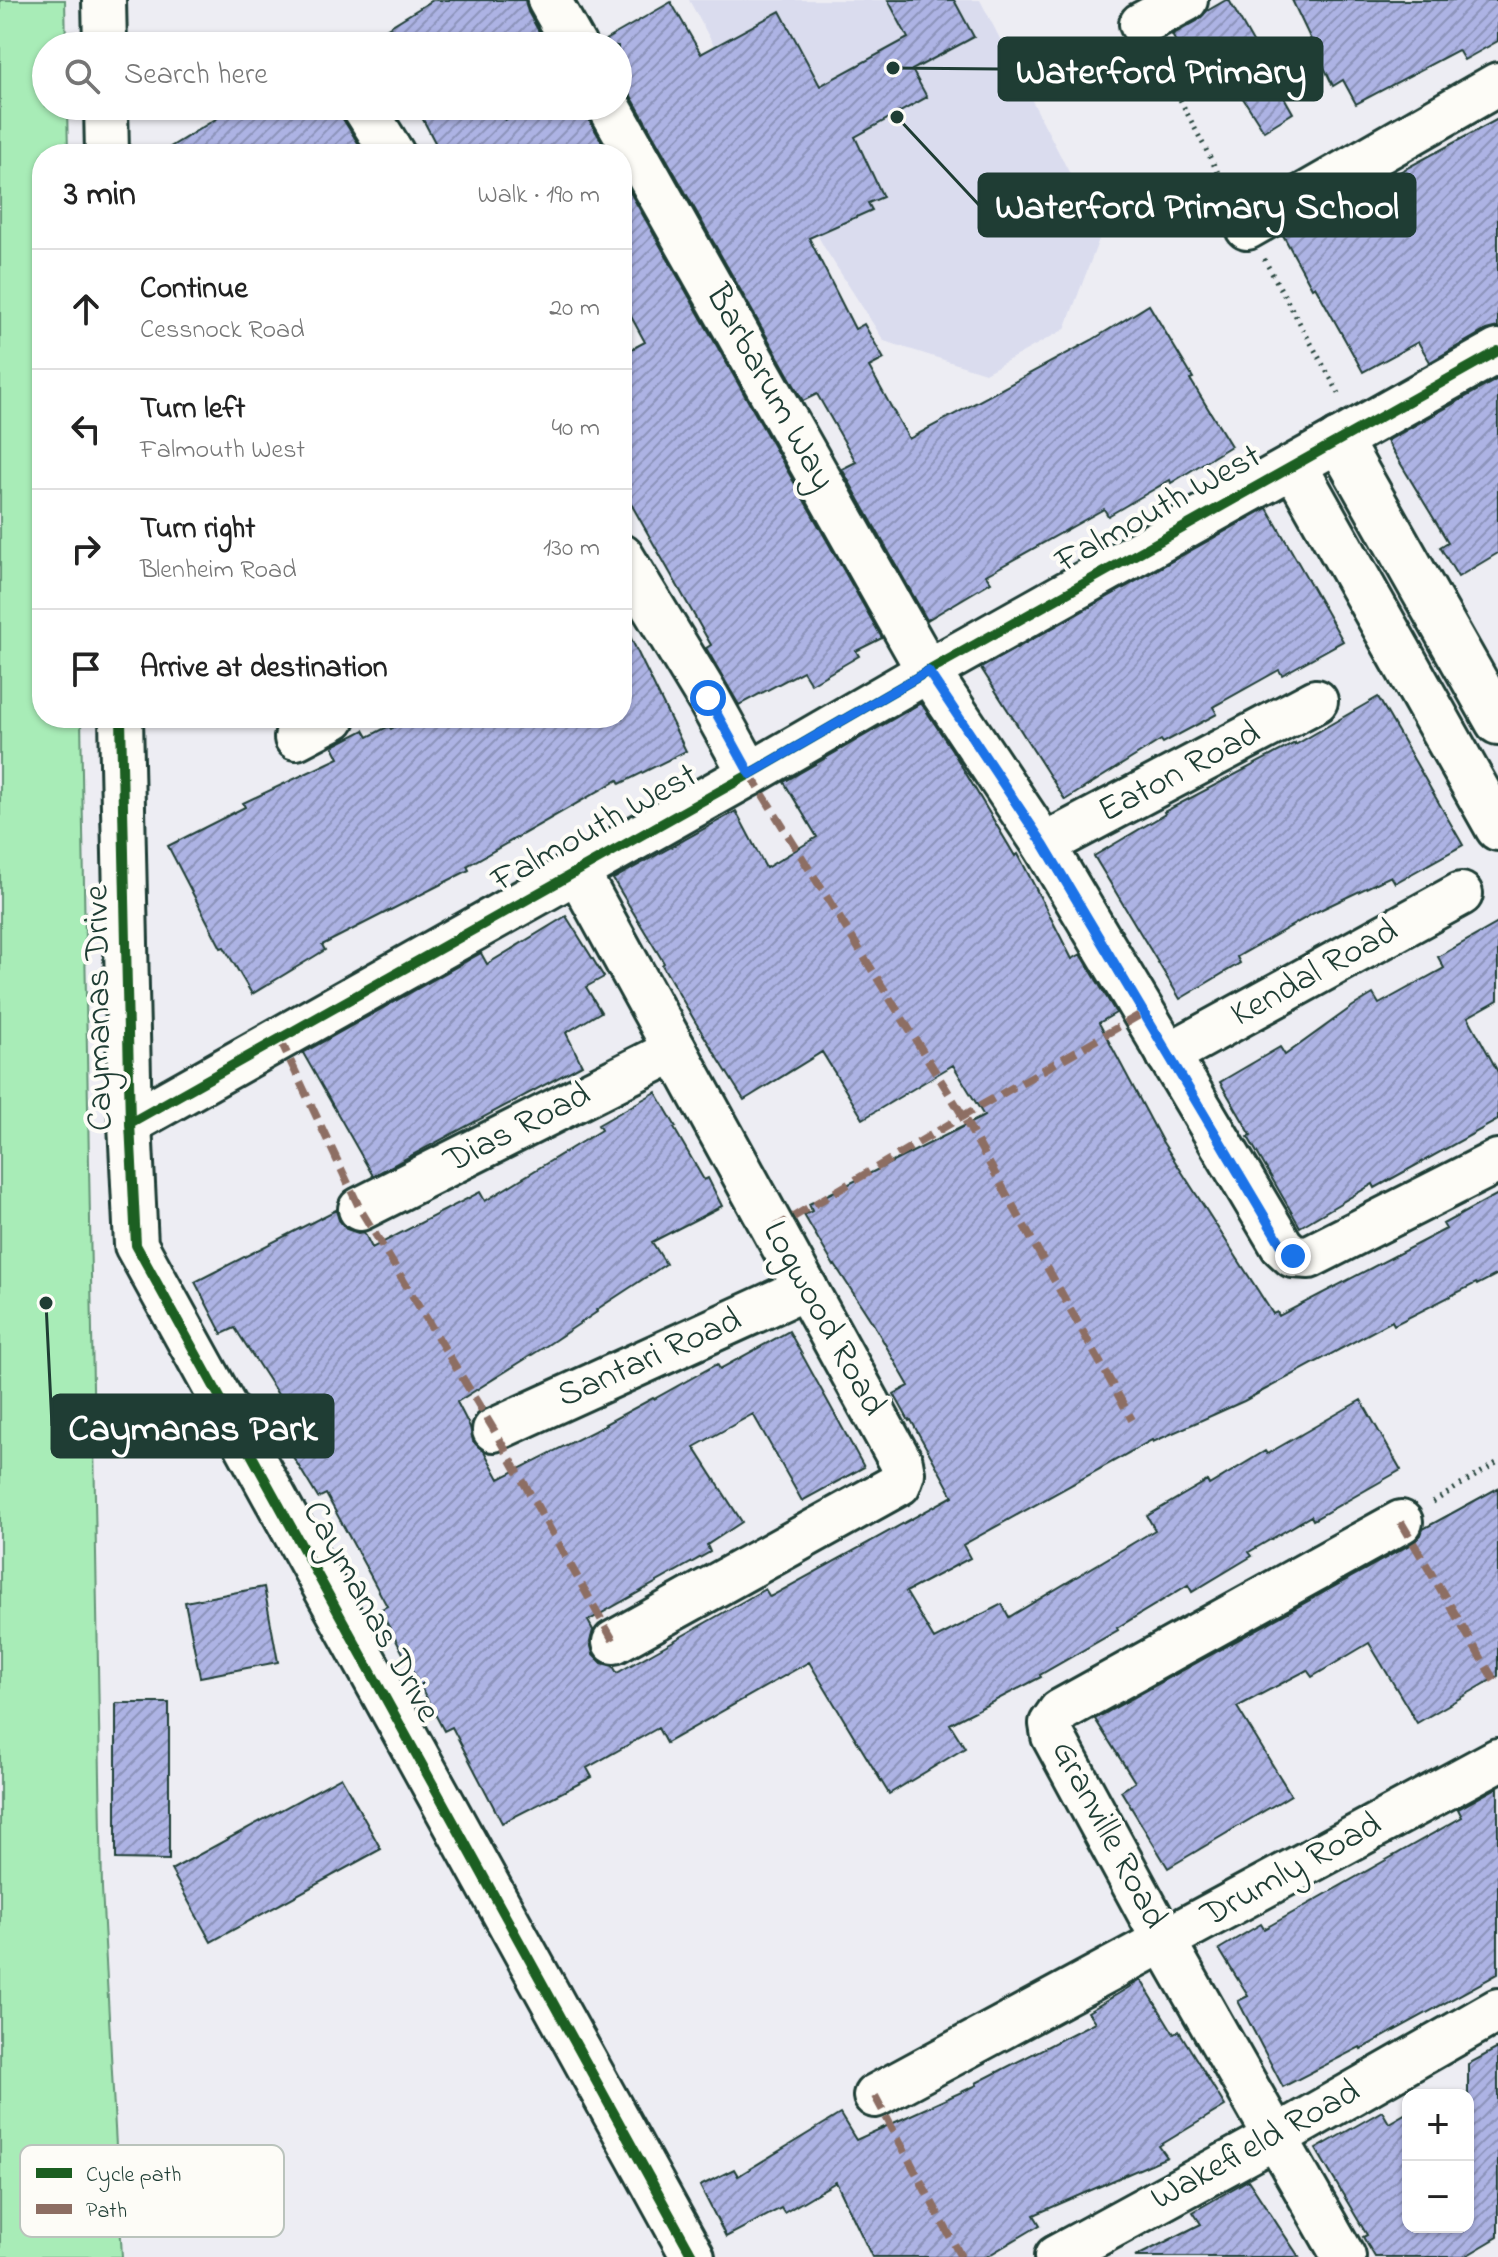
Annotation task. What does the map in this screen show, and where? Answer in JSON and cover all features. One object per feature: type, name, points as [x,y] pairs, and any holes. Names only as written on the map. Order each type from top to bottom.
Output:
[{"type":"street","points":[[104,0],[105,32]]},
{"type":"street","points":[[549,0],[567,32]]},
{"type":"street","points":[[1141,24],[1186,0]]},
{"type":"street","points":[[1247,228],[1498,84]]},
{"type":"street","points":[[106,120],[107,144]]},
{"type":"street","points":[[372,120],[387,144]]},
{"type":"street","name":"Barbarum Way","points":[[617,120],[630,144]]},
{"type":"street","name":"Barbarum Way","points":[[632,147],[928,671],[1044,845],[1282,1246],[1293,1256],[1309,1257],[1498,1161]]},
{"type":"street","name":"Falmouth West","points":[[130,1123],[1498,351]]},
{"type":"street","points":[[1339,441],[1498,722]]},
{"type":"street","points":[[1295,467],[1498,828]]},
{"type":"street","points":[[632,575],[708,698],[750,774]]},
{"type":"street","name":"Eaton Road","points":[[1044,845],[1316,701]]},
{"type":"street","name":"Caymanas Drive","points":[[121,728],[130,1123],[136,1245],[693,2257]]},
{"type":"street","points":[[296,738],[315,728]]},
{"type":"street","name":"Logwood Road","points":[[577,871],[901,1462],[903,1473],[899,1484],[614,1642]]},
{"type":"street","name":"Kendal Road","points":[[1168,1055],[1461,894]]},
{"type":"street","name":"Dias Road","points":[[360,1209],[675,1050]]},
{"type":"street","name":"Santari Road","points":[[494,1430],[806,1288]]},
{"type":"street","name":"Granville Road","points":[[1344,2257],[1164,1941],[1053,1736],[1051,1724],[1060,1711],[1401,1522]]},
{"type":"street","name":"Drumly Road","points":[[875,2096],[1498,1760]]},
{"type":"street","name":"Wakefield Road","points":[[1056,2257],[1276,2137],[1498,2010]]},
{"type":"path","points":[[1401,1522],[1498,1462]]},
{"type":"shaded area","points":[[689,0],[980,0],[1101,234],[1065,329],[985,373],[884,341],[824,247]]},
{"type":"green space","points":[[0,0],[65,0],[66,32],[32,32],[32,120],[67,120],[68,144],[32,144],[32,728],[81,728],[102,1888],[116,2145],[20,2145],[20,2237],[121,2237],[122,2257],[0,2257]]},
{"type":"building","points":[[433,0],[525,0],[539,32],[381,32]]},
{"type":"building","points":[[888,0],[954,0],[974,37],[912,70],[927,97],[855,137],[883,197],[868,203],[872,210],[809,238],[855,329],[864,324],[884,359],[869,367],[909,439],[1092,340],[1149,305],[1231,446],[1171,483],[1170,480],[1108,516],[1104,509],[986,575],[991,582],[927,620],[842,469],[856,462],[817,394],[803,401],[632,98],[632,32],[619,32],[671,2],[701,54],[780,11],[820,86],[908,38]]},
{"type":"building","points":[[1229,0],[1293,113],[1264,131],[1228,75],[1202,89],[1172,35]]},
{"type":"building","points":[[1292,0],[1498,0],[1498,41],[1464,60],[1458,50],[1356,104],[1343,80],[1333,86]]},
{"type":"building","points":[[1498,119],[1498,327],[1486,330],[1430,362],[1418,342],[1363,372],[1283,235]]},
{"type":"building","points":[[214,120],[344,120],[359,144],[175,144]]},
{"type":"building","points":[[423,120],[589,120],[603,144],[436,144]]},
{"type":"building","points":[[632,196],[882,638],[856,651],[859,656],[811,684],[803,671],[739,705],[706,648],[711,645],[632,506],[632,349],[645,342],[632,318]]},
{"type":"building","points":[[1498,379],[1498,553],[1458,577],[1440,547],[1448,542],[1387,441]]},
{"type":"building","points":[[1267,508],[1343,641],[1282,675],[1279,670],[1213,707],[1217,714],[1163,743],[1161,740],[1065,800],[981,668]]},
{"type":"building","points":[[632,640],[686,751],[620,784],[618,780],[467,866],[469,870],[322,945],[325,950],[252,994],[224,947],[221,948],[168,846],[245,807],[243,803],[339,758],[333,746],[364,730],[368,737],[385,728],[632,728]]},
{"type":"building","points":[[1378,697],[1463,845],[1395,883],[1391,876],[1316,912],[1237,957],[1240,963],[1180,999],[1094,856],[1164,812],[1295,745]]},
{"type":"building","points":[[921,703],[1015,856],[1018,854],[1072,959],[1081,954],[1116,1013],[1099,1023],[1162,1141],[1273,1314],[1277,1312],[1279,1316],[1446,1229],[1443,1224],[1498,1194],[1498,1274],[1394,1325],[1392,1321],[1244,1401],[1152,1440],[963,1545],[970,1558],[906,1592],[934,1639],[1002,1604],[1009,1617],[1155,1530],[1147,1516],[1207,1481],[1209,1485],[1265,1451],[1267,1454],[1361,1400],[1401,1470],[1249,1552],[1252,1556],[1192,1592],[1188,1585],[1041,1677],[950,1724],[965,1748],[889,1794],[809,1662],[666,1743],[658,1728],[587,1768],[592,1777],[502,1823],[452,1727],[444,1731],[380,1610],[387,1606],[326,1494],[318,1498],[267,1414],[284,1404],[235,1328],[222,1334],[195,1282],[336,1210],[346,1229],[364,1232],[372,1248],[480,1192],[485,1201],[601,1130],[598,1125],[656,1092],[704,1180],[708,1178],[722,1206],[652,1242],[666,1264],[457,1402],[470,1427],[473,1441],[484,1451],[499,1479],[717,1364],[720,1369],[789,1331],[864,1467],[802,1501],[753,1414],[694,1447],[742,1522],[707,1545],[710,1552],[588,1621],[593,1630],[590,1642],[593,1654],[602,1663],[613,1666],[617,1673],[765,1589],[770,1597],[953,1496],[894,1394],[909,1386],[804,1215],[812,1211],[809,1204],[984,1116],[953,1065],[863,1119],[822,1052],[744,1100],[613,879],[736,811],[766,868],[817,837],[784,782]]},
{"type":"building","points":[[566,916],[604,977],[586,987],[601,1012],[566,1033],[582,1065],[373,1176],[303,1053],[481,953],[487,964]]},
{"type":"building","points":[[1498,923],[1498,1000],[1468,1017],[1498,1072],[1498,1120],[1375,1188],[1373,1184],[1300,1227],[1220,1082],[1280,1047],[1285,1055],[1373,994],[1379,1004],[1444,968],[1438,957]]},
{"type":"building","points":[[1498,1488],[1498,1676],[1417,1723],[1369,1643],[1312,1677],[1307,1670],[1237,1707],[1291,1795],[1168,1868],[1121,1791],[1135,1782],[1095,1719],[1413,1543],[1423,1529]]},
{"type":"building","points":[[264,1587],[278,1662],[200,1677],[185,1602]]},
{"type":"building","points":[[116,1703],[169,1703],[169,1860],[116,1859]]},
{"type":"building","points":[[341,1777],[381,1849],[211,1942],[171,1870]]},
{"type":"building","points":[[1498,1787],[1498,1974],[1361,2049],[1283,2087],[1238,2001],[1248,1996],[1219,1949],[1261,1924],[1264,1929],[1462,1817],[1458,1809]]},
{"type":"building","points":[[1141,1980],[1174,2034],[1179,2031],[1225,2106],[1159,2146],[1167,2157],[1034,2215],[1040,2225],[986,2257],[872,2257],[836,2182],[784,2213],[781,2208],[726,2237],[700,2186],[734,2169],[738,2176],[840,2114],[856,2140],[977,2085],[1095,2022],[1088,2012]]},
{"type":"building","points":[[1498,2048],[1498,2237],[1464,2257],[1375,2257],[1363,2237],[1367,2235],[1316,2149],[1382,2111],[1389,2123],[1402,2115],[1402,2233],[1474,2233],[1474,2089],[1468,2089],[1468,2064]]},
{"type":"building","points":[[1248,2180],[1299,2257],[1135,2257],[1201,2224],[1193,2212]]},
{"type":"marked path","points":[[750,774],[963,1116],[1132,1420]]},
{"type":"marked path","points":[[773,1229],[1143,1013]]},
{"type":"marked path","points":[[280,1039],[360,1209],[494,1430],[614,1642]]},
{"type":"marked path","points":[[1401,1522],[1498,1687]]},
{"type":"marked path","points":[[875,2096],[961,2257]]},
{"type":"cycle path","points":[[130,1123],[1498,351]]},
{"type":"cycle path","points":[[121,728],[130,1123],[136,1245],[693,2257]]},
{"type":"place","name":"Waterford Primary","points":[[893,68]]},
{"type":"place","name":"Waterford Primary School","points":[[897,117]]},
{"type":"place","name":"Caymanas Park","points":[[46,1303]]},
{"type":"route","points":[[708,698],[750,774],[928,671],[1044,845],[1282,1246],[1293,1256]]}]
